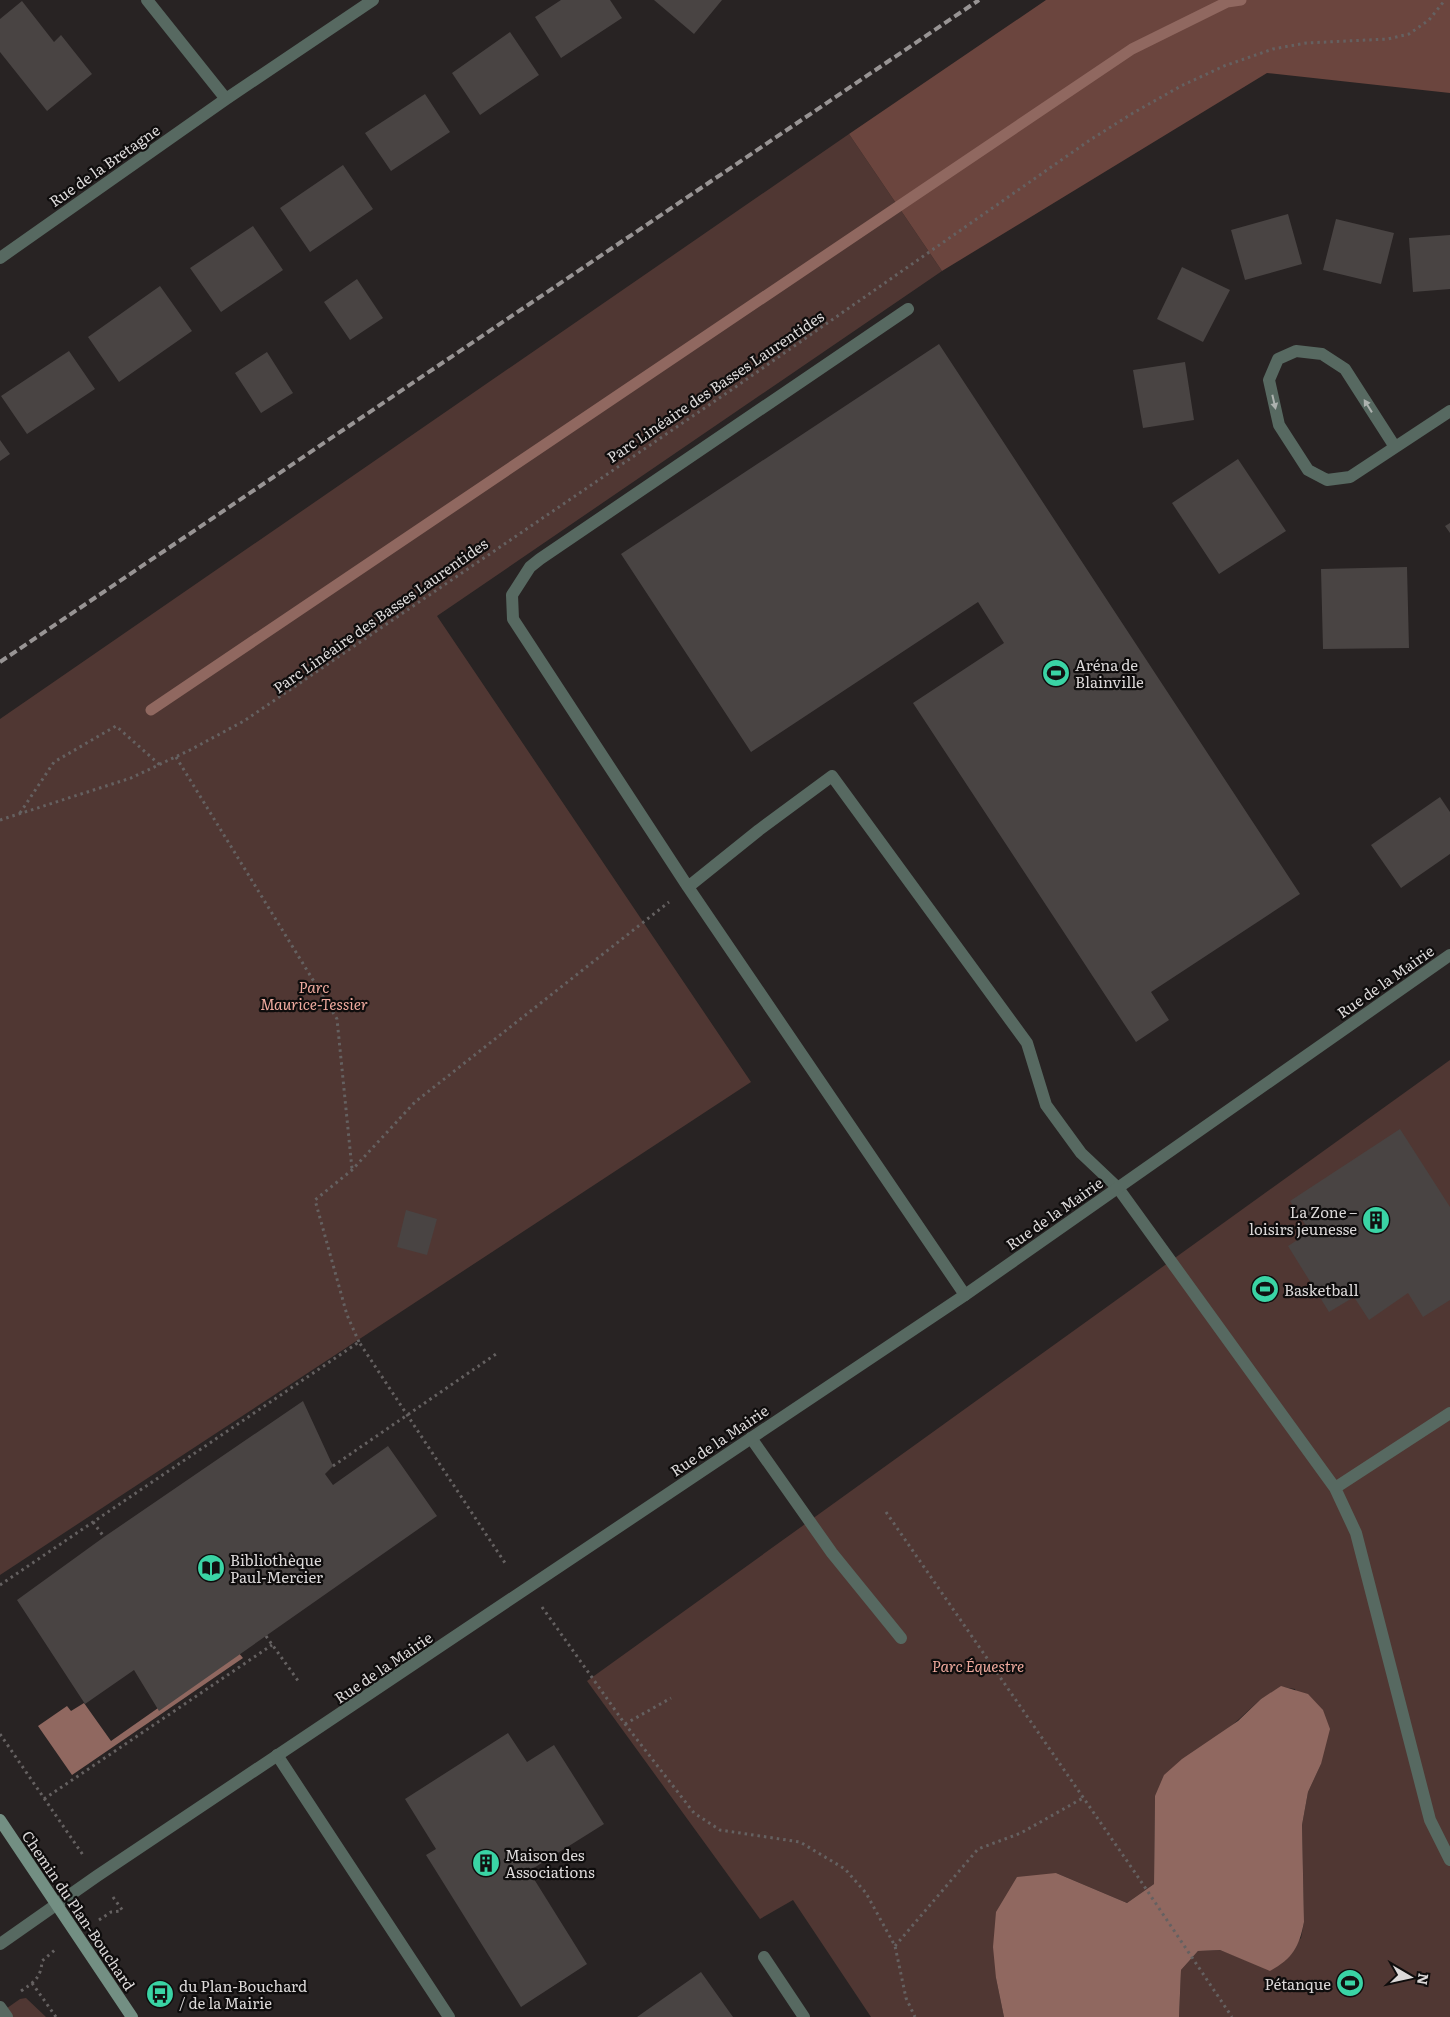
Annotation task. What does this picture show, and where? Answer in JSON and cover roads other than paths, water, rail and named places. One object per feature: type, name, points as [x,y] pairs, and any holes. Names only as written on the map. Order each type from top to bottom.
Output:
[{"type":"street","points":[[147,0],[226,99]]},
{"type":"street","name":"Rue de la Bretagne","points":[[0,258],[226,99],[373,0]]},
{"type":"street","points":[[908,309],[540,559],[530,567],[512,595],[513,619],[688,888],[965,1296]]},
{"type":"street","points":[[1394,447],[1345,369],[1322,354],[1296,351],[1278,359],[1269,380],[1279,425],[1308,470],[1327,480],[1350,477],[1450,411]]},
{"type":"street","points":[[688,888],[759,830],[832,776],[1026,1043],[1046,1105],[1081,1153],[1118,1188],[1335,1488],[1356,1533],[1430,1820],[1450,1860]]},
{"type":"street","name":"Rue de la Mairie","points":[[0,1944],[277,1755],[965,1296],[1450,955]]},
{"type":"street","points":[[1335,1488],[1450,1413]]},
{"type":"street","points":[[750,1438],[832,1553],[900,1638]]},
{"type":"street","points":[[277,1755],[449,2017]]},
{"type":"street","name":"Chemin du Plan-Bouchard","points":[[0,1820],[132,2017]]},
{"type":"street","points":[[764,1957],[804,2017]]},
{"type":"street","points":[[0,2007],[7,2017]]},
{"type":"waterway","points":[[151,710],[1132,49],[1227,2],[1241,0]]},
{"type":"railway","points":[[0,662],[979,0]]},
{"type":"place","name":"Aréna de Blainville","points":[[1056,673]]},
{"type":"place","name":"La Zone – loisirs jeunesse","points":[[1376,1220]]},
{"type":"place","name":"Basketball","points":[[1265,1289]]},
{"type":"place","name":"Bibliothèque Paul-Mercier","points":[[211,1568]]},
{"type":"place","name":"Maison des Associations","points":[[486,1863]]},
{"type":"place","name":"Pétanque","points":[[1350,1983]]},
{"type":"place","name":"du Plan-Bouchard / de la Mairie","points":[[160,1994]]},
{"type":"park label","name":"Parc Maurice-Tessier","points":[[314,994]]},
{"type":"park label","name":"Parc Équestre","points":[[978,1665]]}]
